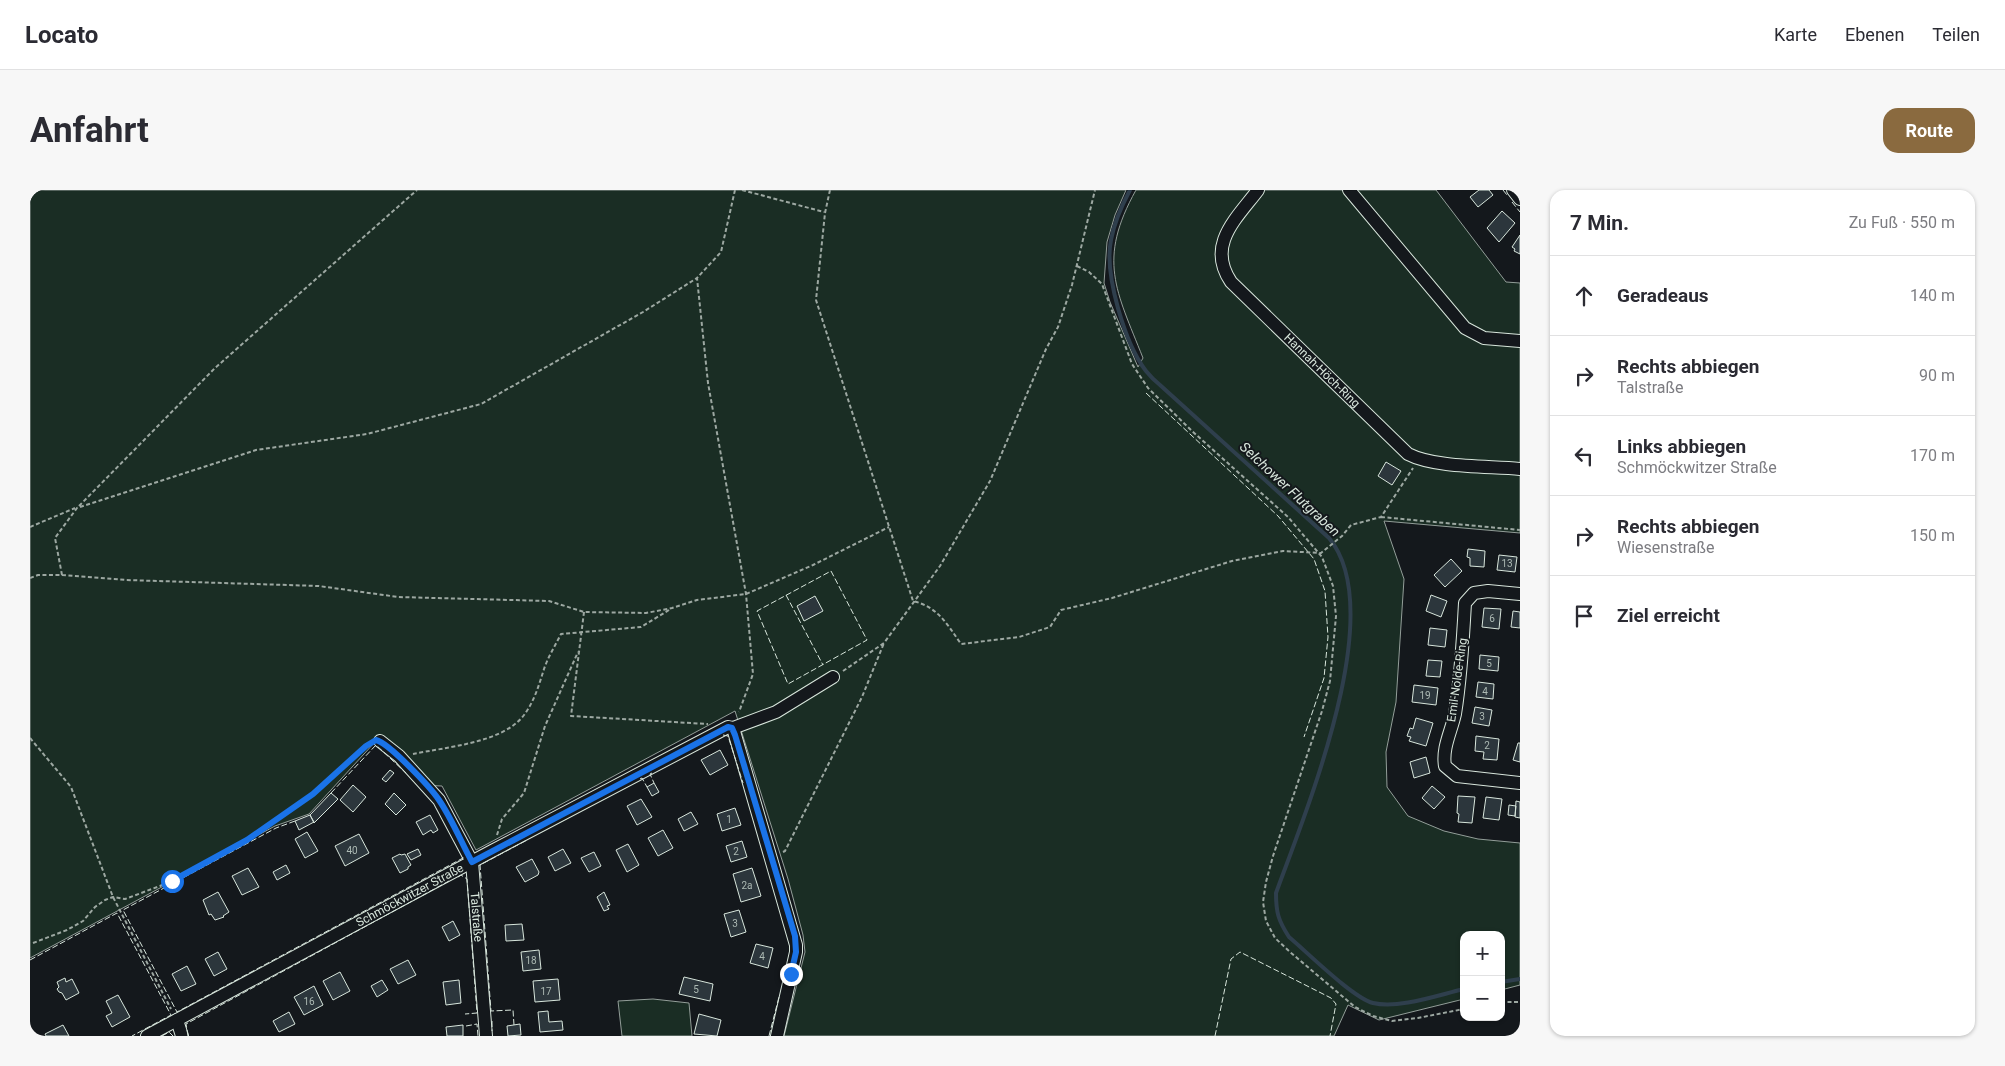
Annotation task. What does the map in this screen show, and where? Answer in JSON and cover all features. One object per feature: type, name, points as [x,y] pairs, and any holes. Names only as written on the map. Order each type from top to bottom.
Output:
[{"type":"street","name":"Hannah-Höch-Ring","points":[[1258,190],[1226,235],[1220,250],[1221,263],[1231,282],[1400,448],[1417,459],[1442,463],[1520,469]]},
{"type":"street","points":[[1349,190],[1465,328],[1484,338],[1520,341]]},
{"type":"street","points":[[1513,190],[1520,199]]},
{"type":"street","name":"Emil-Nolde-Ring","points":[[1520,594],[1488,591],[1474,594],[1465,603],[1459,683],[1454,716],[1443,758],[1445,766],[1457,776],[1520,783]]},
{"type":"street","name":"Schmöckwitzer Straße","points":[[147,1036],[492,851],[727,729],[776,712],[833,678]]},
{"type":"street","points":[[727,729],[771,856],[796,945],[777,1036]]},
{"type":"street","name":"Talstraße","points":[[380,741],[399,756],[439,800],[472,862],[486,1036]]},
{"type":"street","points":[[177,1020],[182,1036]]},
{"type":"path","points":[[62,575],[55,538],[77,508],[215,368],[417,190]]},
{"type":"path","points":[[30,528],[77,508],[256,450],[368,434],[481,404],[644,312],[697,278],[721,252],[735,190]]},
{"type":"path","points":[[742,190],[825,213]]},
{"type":"path","points":[[830,190],[825,213],[816,300],[913,601]]},
{"type":"path","points":[[771,856],[785,851],[862,697],[884,643],[940,566],[990,481],[1046,349],[1058,327],[1095,190]]},
{"type":"path","points":[[1076,266],[1089,272],[1102,284],[1132,364],[1148,388],[1192,432],[1288,517],[1319,552],[1333,586],[1336,616],[1330,680],[1322,711],[1266,882],[1263,902],[1266,921],[1275,938],[1290,952],[1355,1007],[1373,1016],[1392,1021],[1460,1010]]},
{"type":"path","points":[[584,612],[571,716],[705,722],[727,729],[753,674],[746,594],[708,383],[697,278]]},
{"type":"path","points":[[1381,517],[1410,474],[1417,459]]},
{"type":"path","points":[[913,601],[927,604],[943,619],[961,644],[1019,636],[1042,630],[1050,627],[1061,610],[1112,598],[1232,561],[1283,551],[1319,552],[1342,536],[1351,525],[1381,517],[1520,530]]},
{"type":"path","points":[[30,578],[38,575],[62,575],[135,581],[319,586],[398,597],[549,601],[584,612],[646,613],[672,608],[697,600],[746,594],[813,565],[889,527]]},
{"type":"path","points":[[399,756],[469,743],[510,730],[524,715],[538,690],[544,667],[561,634],[641,627],[672,608]]},
{"type":"path","points":[[833,678],[884,643]]},
{"type":"path","points":[[492,851],[502,819],[524,793],[546,726],[579,650]]},
{"type":"path","points":[[30,738],[71,787],[113,897],[177,1020]]},
{"type":"path","points":[[33,943],[67,930],[83,921],[95,907],[105,900],[113,897],[125,899],[172,881],[247,840],[313,794],[366,746],[376,740],[380,741]]},
{"type":"path","points":[[1505,1002],[1520,1002]]},
{"type":"green space","points":[[30,190],[1126,190],[1115,215],[1107,242],[1104,283],[1110,302],[1138,367],[1143,358],[1119,293],[1115,275],[1114,256],[1117,236],[1124,215],[1136,190],[1436,190],[1506,282],[1520,283],[1520,533],[1384,521],[1404,579],[1396,702],[1386,752],[1387,787],[1408,816],[1444,831],[1478,839],[1520,843],[1520,985],[1505,989],[1505,931],[1460,931],[1460,1000],[1379,1020],[1348,1005],[1334,1036],[784,1036],[805,952],[803,935],[788,879],[735,711],[476,850],[442,786],[419,785],[375,742],[309,814],[275,826],[30,958]]},
{"type":"green space","points":[[653,999],[689,1003],[692,1036],[622,1036],[618,1001]]},
{"type":"building","points":[[1479,190],[1489,190],[1493,195],[1478,207],[1470,197]]},
{"type":"building","points":[[1502,211],[1515,223],[1499,242],[1487,228]]},
{"type":"building","points":[[1520,235],[1520,254],[1514,251],[1515,249],[1512,247]]},
{"type":"building","points":[[1386,462],[1401,471],[1392,485],[1378,476]]},
{"type":"building","points":[[1468,549],[1485,551],[1484,567],[1470,566],[1470,558],[1467,557]]},
{"type":"building","points":[[1499,555],[1517,557],[1515,572],[1497,570]]},
{"type":"building","points":[[1451,559],[1462,571],[1445,587],[1434,575]]},
{"type":"building","points":[[1431,595],[1447,601],[1441,617],[1426,611]]},
{"type":"building","points":[[815,596],[823,611],[804,621],[797,606]]},
{"type":"building","points":[[1484,608],[1501,609],[1499,629],[1482,627]]},
{"type":"building","points":[[1513,611],[1520,612],[1520,628],[1511,627]]},
{"type":"building","points":[[1430,628],[1447,630],[1445,647],[1428,645]]},
{"type":"building","points":[[1480,655],[1499,657],[1498,671],[1479,669]]},
{"type":"building","points":[[1428,660],[1442,661],[1440,677],[1426,676]]},
{"type":"building","points":[[1478,682],[1494,684],[1493,699],[1476,697]]},
{"type":"building","points":[[1414,685],[1438,688],[1436,705],[1412,702]]},
{"type":"building","points":[[1475,707],[1492,710],[1489,726],[1472,723]]},
{"type":"building","points":[[1416,718],[1433,723],[1426,746],[1409,741],[1411,737],[1407,736],[1410,728],[1413,729]]},
{"type":"building","points":[[1476,736],[1499,739],[1497,760],[1483,759],[1484,752],[1475,751]]},
{"type":"building","points":[[1518,743],[1520,743],[1520,762],[1513,760]]},
{"type":"building","points":[[720,750],[728,765],[710,775],[701,760]]},
{"type":"building","points":[[1426,757],[1430,773],[1414,778],[1410,762]]},
{"type":"building","points":[[390,770],[394,773],[386,782],[382,779]]},
{"type":"building","points":[[654,783],[659,792],[652,796],[647,787]]},
{"type":"building","points":[[353,785],[366,797],[353,812],[340,800]]},
{"type":"building","points":[[1432,786],[1445,797],[1434,809],[1422,798]]},
{"type":"building","points":[[331,793],[338,799],[314,823],[310,815]]},
{"type":"building","points":[[394,793],[406,805],[396,815],[385,804]]},
{"type":"building","points":[[1458,796],[1475,797],[1472,823],[1458,822]]},
{"type":"building","points":[[1486,797],[1502,799],[1499,820],[1483,818]]},
{"type":"building","points":[[641,799],[652,817],[637,825],[627,806]]},
{"type":"building","points":[[1516,801],[1520,802],[1520,818],[1515,817]]},
{"type":"building","points":[[1509,805],[1516,806],[1515,816],[1508,815]]},
{"type":"building","points":[[735,808],[741,825],[722,831],[717,814]]},
{"type":"building","points":[[691,812],[698,824],[684,831],[678,819]]},
{"type":"building","points":[[310,815],[314,822],[299,830],[295,821]]},
{"type":"building","points":[[430,815],[438,830],[433,833],[431,830],[423,835],[416,822]]},
{"type":"building","points":[[663,830],[673,848],[658,856],[648,838]]},
{"type":"building","points":[[307,832],[318,851],[305,858],[295,839]]},
{"type":"building","points":[[359,834],[369,853],[345,866],[335,846]]},
{"type":"building","points":[[742,841],[747,857],[731,862],[726,846]]},
{"type":"building","points":[[628,844],[639,865],[627,872],[616,850]]},
{"type":"building","points":[[418,849],[421,855],[411,860],[407,854]]},
{"type":"building","points":[[563,849],[571,863],[555,871],[548,857]]},
{"type":"building","points":[[594,852],[601,866],[589,872],[581,858]]},
{"type":"building","points":[[405,854],[411,865],[400,873],[392,858]]},
{"type":"building","points":[[532,859],[539,872],[538,875],[525,882],[516,867]]},
{"type":"building","points":[[286,865],[290,873],[277,880],[273,872]]},
{"type":"building","points":[[248,868],[259,887],[242,895],[232,876]]},
{"type":"building","points":[[752,868],[761,896],[741,902],[733,874]]},
{"type":"building","points":[[218,892],[229,912],[224,917],[215,920],[211,914],[209,915],[203,900]]},
{"type":"building","points":[[604,892],[610,905],[607,906],[609,909],[604,911],[597,897]]},
{"type":"building","points":[[739,910],[746,932],[731,937],[724,914]]},
{"type":"building","points":[[453,921],[460,935],[449,941],[442,927]]},
{"type":"building","points":[[522,924],[524,940],[506,941],[505,925]]},
{"type":"building","points":[[756,944],[773,948],[768,968],[750,963]]},
{"type":"building","points":[[539,950],[541,969],[523,971],[521,952]]},
{"type":"building","points":[[218,952],[227,969],[214,976],[205,959]]},
{"type":"building","points":[[408,960],[416,975],[398,984],[390,969]]},
{"type":"building","points":[[187,966],[196,984],[181,991],[172,974]]},
{"type":"building","points":[[340,972],[350,991],[333,1000],[323,981]]},
{"type":"building","points":[[684,977],[713,984],[710,1001],[679,994]]},
{"type":"building","points":[[65,978],[66,982],[72,979],[79,993],[66,1000],[57,989],[59,987],[57,982]]},
{"type":"building","points":[[558,979],[560,1000],[535,1002],[533,981]]},
{"type":"building","points":[[382,980],[388,990],[377,997],[371,986]]},
{"type":"building","points":[[459,980],[461,1003],[446,1005],[443,982]]},
{"type":"building","points":[[314,986],[323,1005],[304,1015],[294,997]]},
{"type":"building","points":[[118,995],[130,1017],[112,1027],[106,1016],[112,1013],[106,1001]]},
{"type":"building","points":[[548,1011],[549,1022],[562,1021],[563,1030],[540,1032],[538,1012]]},
{"type":"building","points":[[289,1012],[295,1024],[279,1032],[273,1021]]},
{"type":"building","points":[[699,1014],[721,1020],[717,1036],[694,1034]]},
{"type":"building","points":[[520,1024],[521,1035],[508,1036],[507,1026]]},
{"type":"building","points":[[63,1025],[69,1036],[46,1036],[45,1034]]},
{"type":"building","points":[[463,1025],[463,1036],[447,1036],[446,1027]]},
{"type":"waterway","name":"Selchower Flutgraben","points":[[1130,190],[1114,227],[1110,254],[1113,289],[1118,308],[1138,359],[1154,380],[1329,538],[1345,571],[1351,613],[1347,661],[1322,765],[1276,893],[1277,911],[1282,926],[1289,937],[1342,984],[1373,1003],[1406,1003],[1460,990]]},
{"type":"waterway","name":"Selchower Flutgraben","points":[[1505,981],[1520,979]]},
{"type":"fence","points":[[1503,190],[1507,195]]},
{"type":"fence","points":[[1512,202],[1520,212]]},
{"type":"fence","points":[[1146,393],[1278,516],[1314,559],[1325,591],[1328,637],[1324,678],[1304,737]]},
{"type":"fence","points":[[831,571],[867,640],[788,684],[757,611],[831,571]]},
{"type":"fence","points":[[786,595],[823,665]]},
{"type":"fence","points":[[723,735],[728,736],[743,783]]},
{"type":"fence","points":[[331,793],[376,745],[406,773]]},
{"type":"fence","points":[[652,773],[650,774],[654,783]]},
{"type":"fence","points":[[640,779],[642,778],[647,787]]},
{"type":"fence","points":[[295,821],[276,828],[123,910],[177,1012],[463,858],[462,855]]},
{"type":"fence","points":[[514,1025],[513,1010],[491,1011],[480,865],[527,840]]},
{"type":"fence","points":[[458,877],[461,875],[467,879],[477,1013],[465,1014]]},
{"type":"fence","points":[[188,1036],[186,1024],[449,881]]},
{"type":"fence","points":[[30,960],[117,913],[171,1015],[132,1036]]},
{"type":"fence","points":[[1215,1036],[1231,959],[1240,952],[1331,998],[1336,1004],[1330,1036]]},
{"type":"fence","points":[[769,1036],[779,997]]},
{"type":"fence","points":[[492,1021],[492,1031]]},
{"type":"fence","points":[[466,1026],[477,1024],[478,1036]]},
{"type":"fence","points":[[162,1036],[169,1032],[173,1036]]},
{"type":"route","points":[[172,881],[247,840],[313,794],[366,746],[376,740],[384,743],[399,756],[439,800],[472,862],[728,727],[732,728],[735,735],[795,936],[796,952],[791,974]]}]
